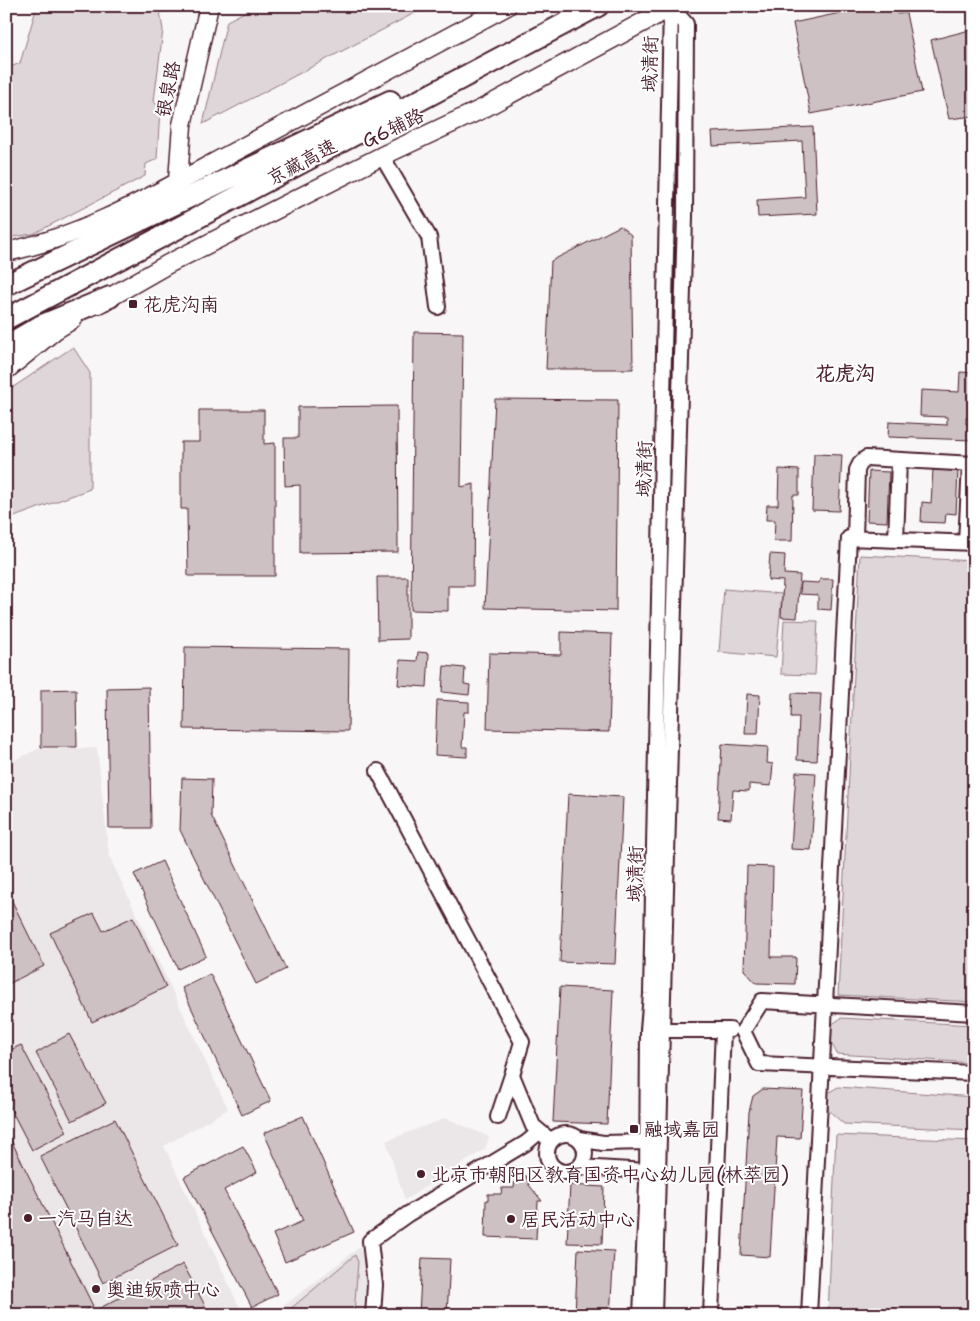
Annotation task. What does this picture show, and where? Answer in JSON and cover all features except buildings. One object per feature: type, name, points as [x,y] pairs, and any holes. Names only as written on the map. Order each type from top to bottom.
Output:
[{"type":"highway","name":"京藏高速","points":[[6,285],[445,75],[574,6]]},
{"type":"highway","name":"京藏高速","points":[[6,319],[598,6]]},
{"type":"highway","points":[[6,346],[40,326],[110,297]]},
{"type":"main road","name":"银泉路","points":[[178,182],[182,125],[209,6]]},
{"type":"main road","points":[[6,252],[35,246],[91,224],[178,182],[507,6]]},
{"type":"main road","name":"G6辅路","points":[[6,370],[55,330],[168,264],[382,156],[482,109],[672,7]]},
{"type":"street","name":"域清街","points":[[654,1315],[655,1030],[652,984],[672,7]]},
{"type":"street","points":[[382,156],[429,237],[438,307]]},
{"type":"street","points":[[809,1315],[849,538],[970,543],[972,464],[866,458],[857,470],[855,538]]},
{"type":"street","points":[[896,540],[899,460]]},
{"type":"street","points":[[378,770],[522,1042],[498,1117]]},
{"type":"street","points":[[743,1031],[762,1001],[974,1013]]},
{"type":"street","points":[[655,1030],[743,1031]]},
{"type":"street","name":"域清街","points":[[641,1315],[655,1030]]},
{"type":"street","points":[[711,1315],[723,1030]]},
{"type":"street","points":[[743,1031],[759,1064],[974,1073]]},
{"type":"street","points":[[512,1075],[533,1126],[551,1141]]},
{"type":"street","points":[[372,1315],[374,1285],[370,1241],[408,1214],[526,1143],[539,1132]]},
{"type":"street","points":[[647,1171],[579,1166],[567,1172],[555,1168],[547,1158],[546,1152],[555,1136],[567,1134],[579,1139],[603,1143],[648,1142]]},
{"type":"street","points":[[579,1139],[584,1149],[584,1155],[579,1166]]},
{"type":"shaded area","points":[[37,6],[159,6],[163,30],[154,101],[160,109],[157,159],[146,164],[145,176],[33,234],[6,238],[6,69],[20,63]]},
{"type":"shaded area","points":[[256,6],[428,6],[203,124],[227,21]]},
{"type":"shaded area","points":[[73,347],[90,373],[90,489],[6,520],[6,392]]},
{"type":"shaded area","points":[[860,555],[974,561],[974,1002],[838,995]]},
{"type":"shaded area","points":[[724,589],[782,594],[776,657],[719,652]]},
{"type":"shaded area","points":[[784,620],[818,621],[815,675],[781,674]]},
{"type":"shaded area","points":[[97,748],[109,856],[228,1109],[164,1146],[243,1315],[6,1315],[6,764],[38,749]]},
{"type":"shaded area","points":[[841,1018],[974,1025],[974,1063],[837,1054],[831,1042],[831,1025]]},
{"type":"shaded area","points":[[838,1087],[974,1097],[974,1130],[844,1124],[828,1110],[828,1093]]},
{"type":"shaded area","name":"北京市朝阳区教育国资中心幼儿园(林萃园)","points":[[446,1118],[489,1137],[485,1149],[405,1200],[386,1141]]},
{"type":"shaded area","points":[[836,1135],[974,1141],[974,1315],[828,1315]]},
{"type":"shaded area","points":[[361,1246],[366,1275],[363,1315],[272,1315]]},
{"type":"shaded area","points":[[355,1255],[358,1262],[354,1315],[283,1315]]},
{"type":"place","name":"花虎沟南","points":[[133,304]]},
{"type":"place","name":"融域嘉园","points":[[634,1129]]},
{"type":"place","name":"北京市朝阳区教育国资中心幼儿园(林萃园)","points":[[421,1174]]},
{"type":"place","name":"一汽马自达","points":[[28,1218]]},
{"type":"place","name":"居民活动中心","points":[[511,1219]]},
{"type":"place","name":"奥迪钣喷中心","points":[[96,1289]]},
{"type":"district","name":"花虎沟","points":[[845,373]]}]
